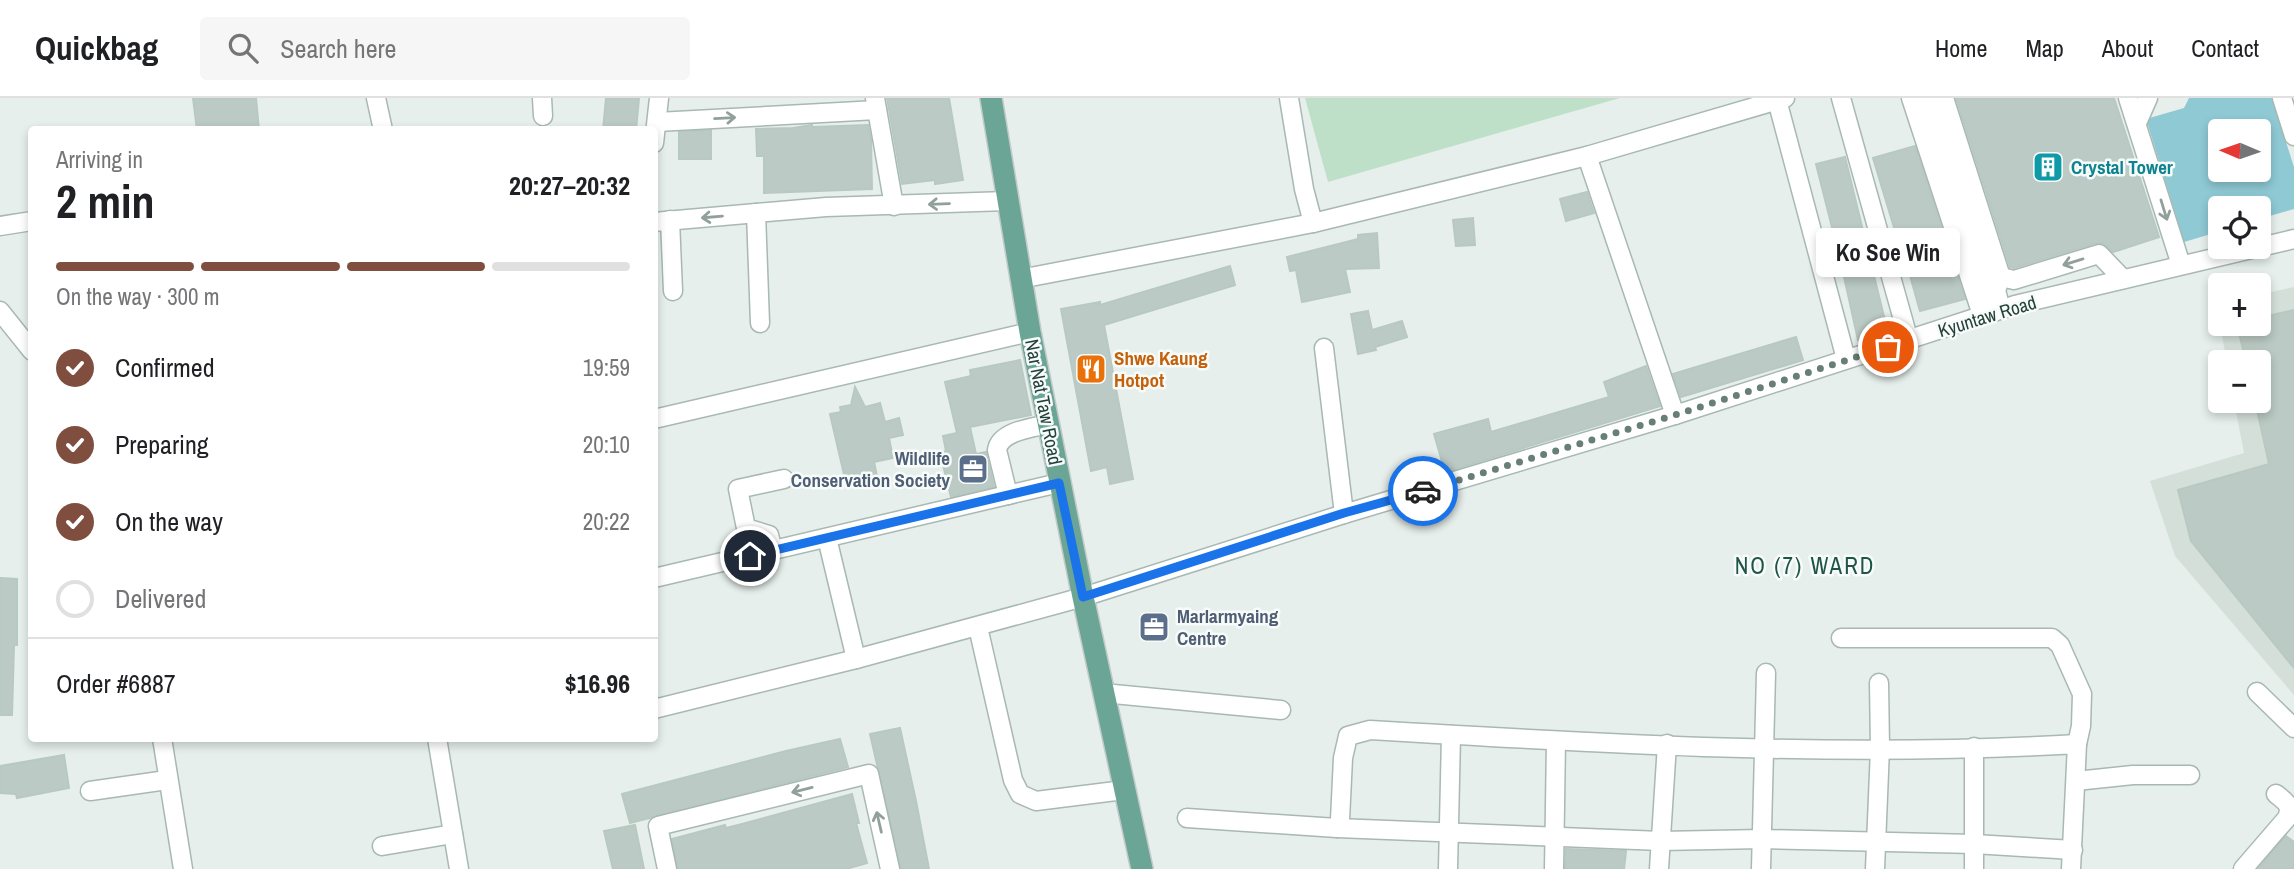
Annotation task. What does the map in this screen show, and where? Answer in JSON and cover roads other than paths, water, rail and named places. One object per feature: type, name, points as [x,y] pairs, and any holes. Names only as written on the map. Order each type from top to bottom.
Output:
[{"type":"main road","name":"Nar Nat Taw Road","points":[[991,98],[1020,279],[1059,483],[1142,869]]},
{"type":"main road","points":[[1133,869],[1135,842]]},
{"type":"main road","points":[[1135,842],[1159,869]]},
{"type":"street","points":[[376,98],[382,126]]},
{"type":"street","points":[[656,126],[660,98]]},
{"type":"street","points":[[1289,98],[1304,189],[1313,223]]},
{"type":"street","points":[[1841,98],[1909,341]]},
{"type":"street","points":[[1911,98],[1999,310]]},
{"type":"street","points":[[1929,98],[2002,283],[1999,310]]},
{"type":"street","points":[[1942,98],[1997,277],[2002,283],[1999,310]]},
{"type":"street","points":[[2128,98],[2182,265]]},
{"type":"street","points":[[2137,123],[2148,98]]},
{"type":"street","points":[[2284,98],[2294,122]]},
{"type":"street","points":[[2284,98],[2294,136]]},
{"type":"street","points":[[1020,279],[1313,223],[1587,156],[1781,99],[1846,359]]},
{"type":"street","points":[[657,122],[876,104],[894,206]]},
{"type":"street","points":[[1587,156],[1675,415]]},
{"type":"street","points":[[673,291],[662,221],[826,207],[1007,201]]},
{"type":"street","points":[[756,213],[760,323]]},
{"type":"street","points":[[0,226],[28,222]]},
{"type":"street","name":"Kyuntaw Road","points":[[658,708],[856,659],[1083,597],[1344,513],[1675,415],[1999,310],[2182,265],[2293,242]]},
{"type":"street","points":[[2002,283],[2099,254],[2123,279]]},
{"type":"street","points":[[0,311],[28,346]]},
{"type":"street","points":[[658,418],[1030,332]]},
{"type":"street","points":[[1324,348],[1344,513]]},
{"type":"street","points":[[1008,495],[997,450],[998,443],[1004,436],[1048,424]]},
{"type":"street","points":[[773,551],[769,535],[747,528],[738,489],[784,479]]},
{"type":"street","points":[[658,577],[1059,483]]},
{"type":"street","points":[[827,538],[856,659]]},
{"type":"street","points":[[978,627],[1013,780],[1020,794],[1036,801],[1124,790]]},
{"type":"street","points":[[1841,638],[2052,638],[2060,645],[2082,694],[2071,869]]},
{"type":"street","points":[[1761,869],[1766,673]]},
{"type":"street","points":[[1875,869],[1880,748],[1879,683]]},
{"type":"street","points":[[2257,692],[2294,728]]},
{"type":"street","points":[[1104,693],[1281,710]]},
{"type":"street","points":[[1337,828],[1340,820],[1343,758],[1348,736],[1370,730],[1556,741],[1765,747],[2004,748],[2077,744]]},
{"type":"street","points":[[1448,869],[1451,735]]},
{"type":"street","points":[[1554,869],[1556,741]]},
{"type":"street","points":[[162,742],[183,869]]},
{"type":"street","points":[[438,742],[459,869]]},
{"type":"street","points":[[1658,869],[1667,744]]},
{"type":"street","points":[[1974,747],[1974,869]]},
{"type":"street","points":[[667,869],[658,826],[869,774],[890,869]]},
{"type":"street","points":[[2076,781],[2133,775],[2190,775]]},
{"type":"street","points":[[90,791],[167,780]]},
{"type":"street","points":[[2243,869],[2287,818],[2290,810],[2288,803],[2276,793]]},
{"type":"street","points":[[1187,818],[1449,834],[1554,835],[1661,841],[1762,839],[1974,844],[2073,850]]},
{"type":"street","points":[[382,846],[453,834]]},
{"type":"water","points":[[2189,98],[2272,98],[2294,167],[2294,209],[2271,216],[2271,196],[2208,196],[2208,235],[2184,242],[2146,119],[2184,108]]},
{"type":"place","name":"Crystal Tower","points":[[2048,167]]},
{"type":"place","name":"Ko Soe Win","points":[[1888,347]]},
{"type":"place","name":"Shwe Kaung Hotpot","points":[[1091,369]]},
{"type":"place","name":"Wildlife Conservation Society","points":[[973,469]]},
{"type":"place","name":"Marlarmyaing Centre","points":[[1154,627]]},
{"type":"district","name":"NO (7) WARD","points":[[1805,566]]}]
